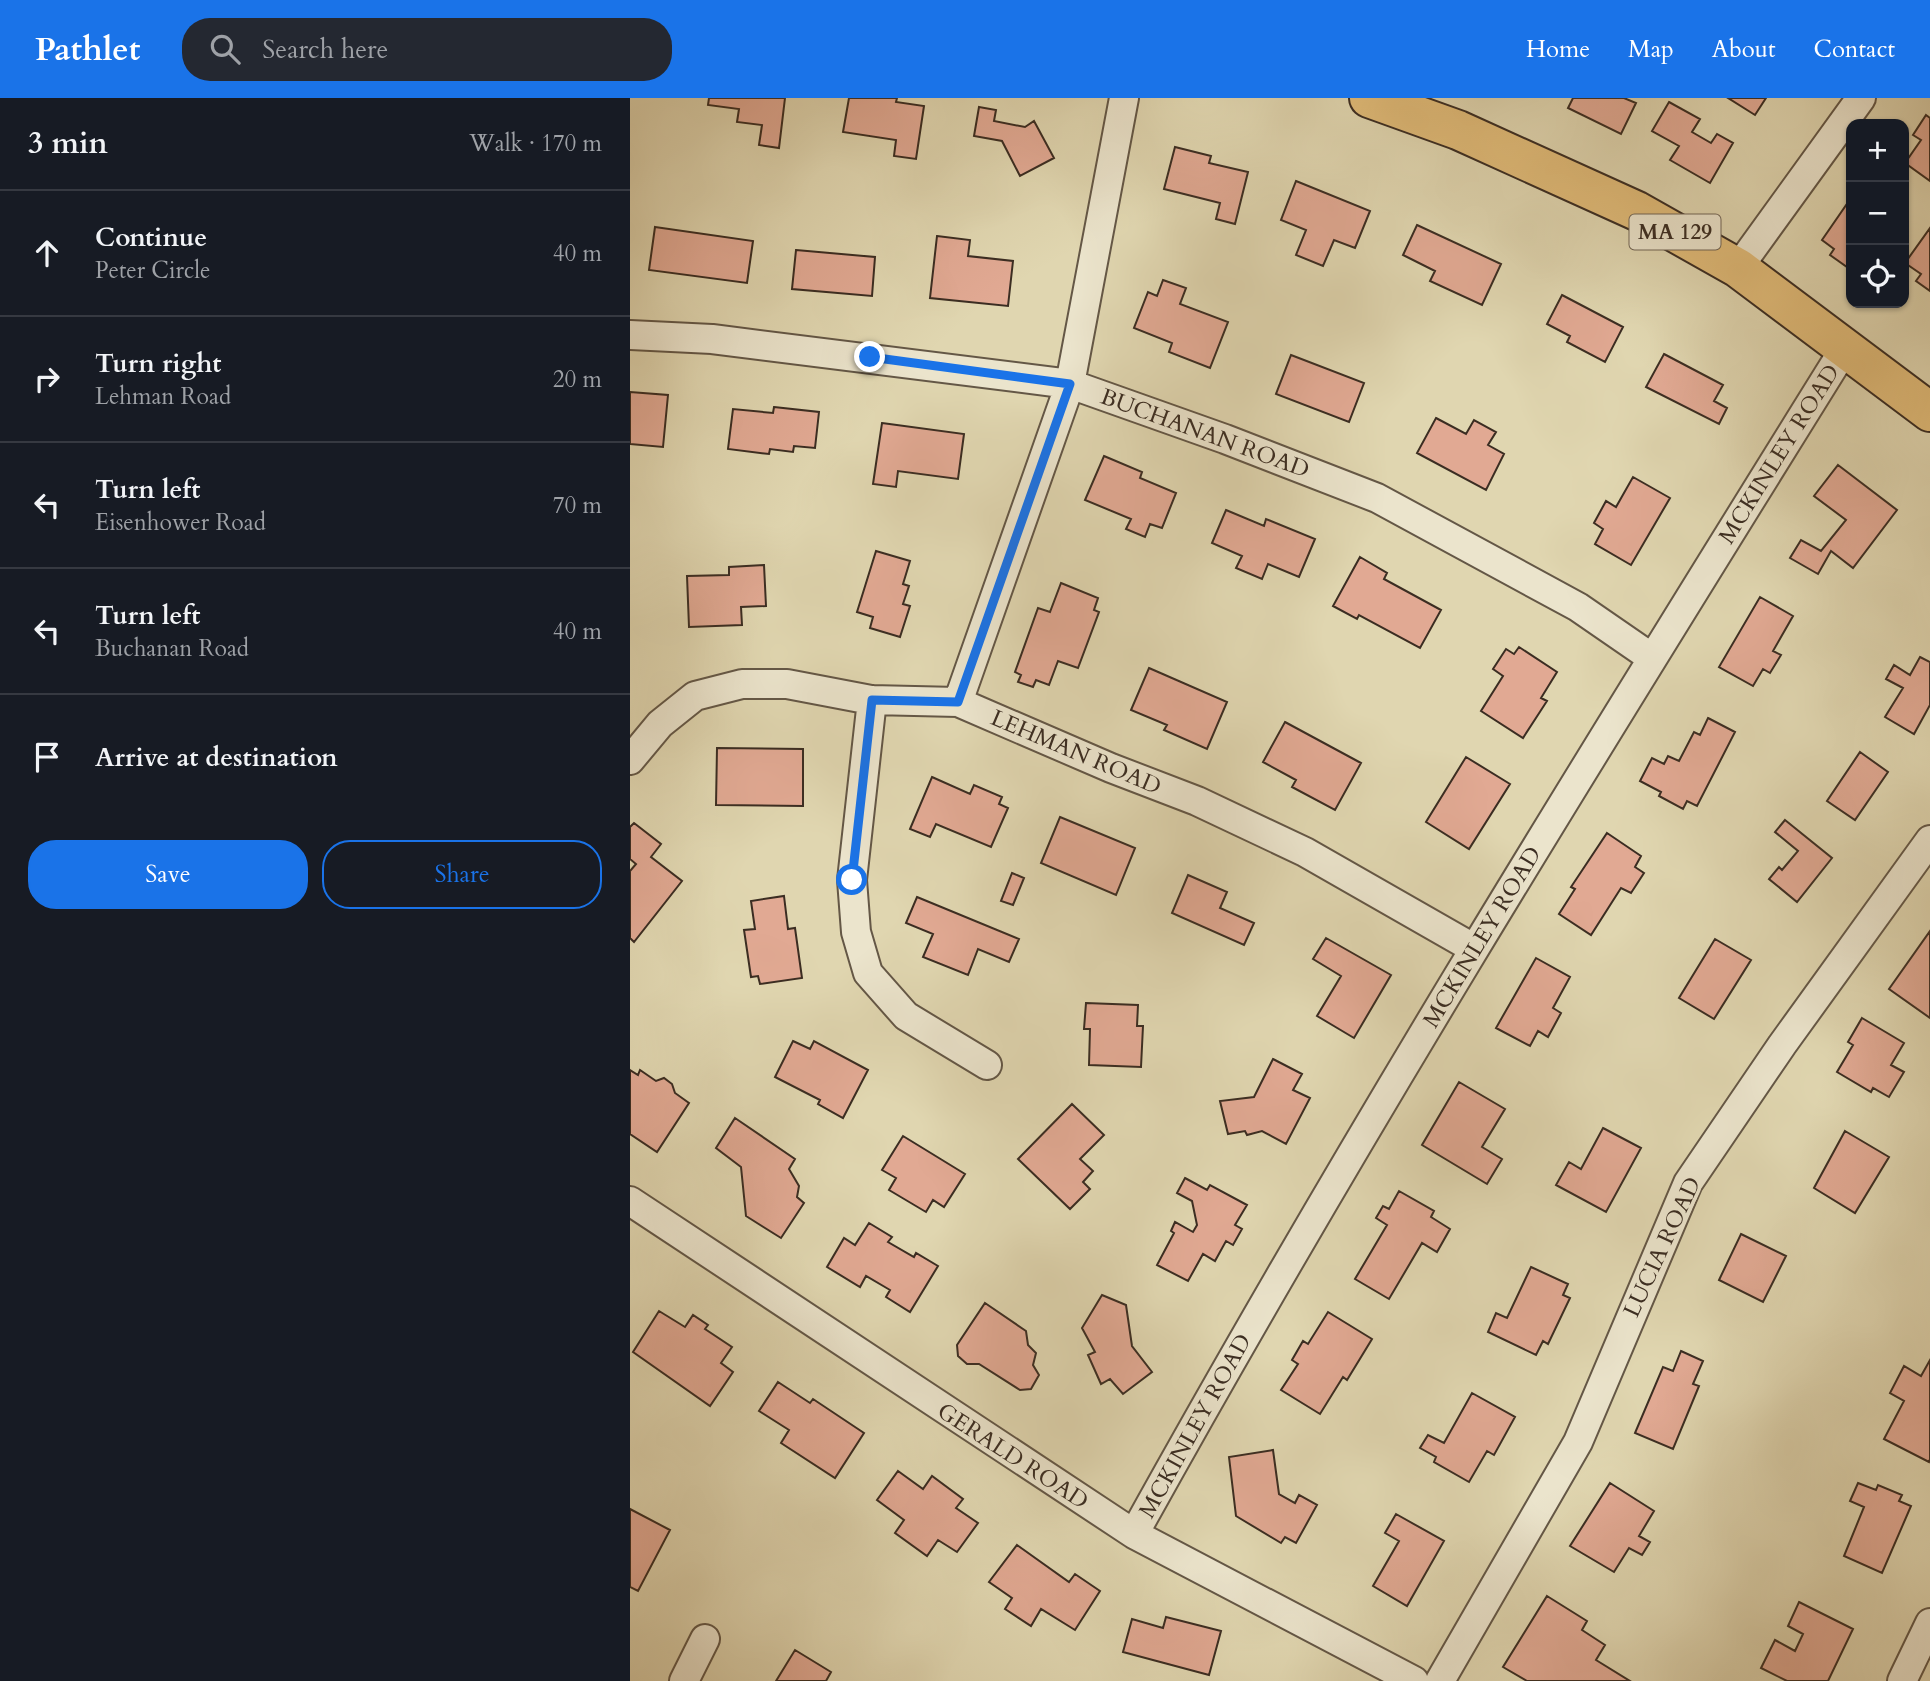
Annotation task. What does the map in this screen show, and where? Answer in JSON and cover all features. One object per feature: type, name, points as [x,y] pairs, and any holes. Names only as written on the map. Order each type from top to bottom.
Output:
[{"type":"main road","name":"MA 129","points":[[1384,101],[1554,171],[1637,211],[1738,268],[1784,306],[1930,412]]},
{"type":"street","points":[[958,702],[1070,384],[1124,98]]},
{"type":"street","points":[[1738,268],[1860,98]]},
{"type":"street","name":"BUCHANAN ROAD","points":[[630,335],[725,340],[1070,384],[1225,439],[1377,498],[1578,607],[1652,658]]},
{"type":"street","name":"MCKINLEY ROAD","points":[[1134,1534],[1218,1383],[1473,948],[1845,348]]},
{"type":"street","name":"LEHMAN ROAD","points":[[630,760],[660,724],[695,696],[742,684],[787,684],[872,700],[958,702],[1111,768],[1197,801],[1293,846],[1473,948]]},
{"type":"street","points":[[872,700],[852,880],[856,932],[868,973],[906,1016],[987,1065]]},
{"type":"street","name":"LUCIA ROAD","points":[[1440,1681],[1578,1442],[1688,1183],[1782,1045],[1930,841]]},
{"type":"street","name":"GERALD ROAD","points":[[630,1201],[1134,1534],[1414,1681]]},
{"type":"street","points":[[1902,1681],[1930,1623]]},
{"type":"street","points":[[684,1681],[705,1639]]},
{"type":"building","points":[[709,98],[785,98],[779,148],[759,145],[762,125],[737,122],[739,109],[708,105]]},
{"type":"building","points":[[849,98],[897,98],[896,102],[924,106],[916,159],[894,156],[896,140],[843,132]]},
{"type":"building","points":[[1573,98],[1624,98],[1636,103],[1621,134],[1568,108]]},
{"type":"building","points":[[1728,98],[1766,98],[1755,115]]},
{"type":"building","points":[[1669,102],[1700,119],[1692,132],[1711,143],[1717,134],[1733,143],[1710,183],[1670,160],[1679,146],[1652,131]]},
{"type":"building","points":[[979,107],[996,110],[994,121],[1025,127],[1034,121],[1054,158],[1020,176],[1002,141],[974,136]]},
{"type":"building","points":[[1926,115],[1930,118],[1930,181],[1909,166],[1909,157],[1921,140],[1913,135]]},
{"type":"building","points":[[1175,147],[1211,156],[1209,163],[1248,172],[1235,224],[1216,219],[1220,203],[1164,189]]},
{"type":"building","points":[[1296,181],[1370,211],[1355,248],[1334,240],[1323,266],[1296,255],[1306,230],[1281,220]]},
{"type":"building","points":[[1846,205],[1846,266],[1830,255],[1834,249],[1822,240]]},
{"type":"building","points":[[1417,225],[1501,264],[1482,305],[1430,281],[1435,271],[1403,255]]},
{"type":"building","points":[[655,227],[753,241],[747,283],[649,270]]},
{"type":"building","points":[[1930,228],[1930,291],[1916,281],[1921,274],[1909,266],[1909,257]]},
{"type":"building","points":[[937,236],[970,240],[968,256],[1013,261],[1008,306],[930,298]]},
{"type":"building","points":[[796,250],[875,257],[872,296],[792,289]]},
{"type":"building","points":[[1163,280],[1186,288],[1180,304],[1228,322],[1210,368],[1169,352],[1172,343],[1134,328],[1148,292],[1157,296]]},
{"type":"building","points":[[1562,295],[1623,327],[1605,362],[1567,342],[1570,336],[1547,324]]},
{"type":"building","points":[[1664,354],[1723,385],[1714,401],[1727,408],[1719,424],[1646,387]]},
{"type":"building","points":[[1291,355],[1364,383],[1349,422],[1276,394]]},
{"type":"building","points":[[630,392],[668,395],[663,447],[630,444]]},
{"type":"building","points":[[774,407],[819,412],[815,448],[794,446],[793,452],[770,449],[769,454],[728,449],[733,409],[773,413]]},
{"type":"building","points":[[1436,418],[1466,434],[1474,420],[1496,432],[1488,445],[1504,454],[1486,490],[1417,453]]},
{"type":"building","points":[[882,423],[964,434],[958,479],[898,471],[896,487],[873,484]]},
{"type":"building","points":[[1104,456],[1142,472],[1140,478],[1176,493],[1162,528],[1150,524],[1145,537],[1126,529],[1131,519],[1085,500]]},
{"type":"building","points":[[1838,465],[1897,510],[1853,568],[1831,551],[1818,574],[1790,558],[1801,540],[1821,551],[1846,520],[1814,496]]},
{"type":"building","points":[[1633,477],[1670,498],[1631,565],[1595,544],[1603,529],[1594,523],[1606,501],[1616,507]]},
{"type":"building","points":[[1226,510],[1264,526],[1266,519],[1315,539],[1299,577],[1268,564],[1262,579],[1236,568],[1242,556],[1212,543]]},
{"type":"building","points":[[876,551],[910,561],[903,584],[909,586],[903,604],[910,606],[900,637],[870,628],[873,617],[857,612]]},
{"type":"building","points":[[1360,557],[1387,573],[1384,579],[1441,610],[1420,648],[1359,615],[1357,619],[1333,606]]},
{"type":"building","points":[[764,565],[766,606],[741,607],[742,625],[689,627],[687,576],[729,575],[729,567]]},
{"type":"building","points":[[1061,583],[1098,598],[1094,610],[1099,612],[1078,668],[1058,661],[1049,685],[1036,680],[1033,687],[1018,682],[1021,675],[1015,672],[1038,608],[1050,612]]},
{"type":"building","points":[[1760,597],[1793,616],[1773,651],[1781,655],[1770,673],[1763,669],[1753,686],[1719,667]]},
{"type":"building","points":[[1519,647],[1557,672],[1541,698],[1547,701],[1523,738],[1481,711],[1503,676],[1493,669],[1506,649],[1514,654]]},
{"type":"building","points":[[1920,657],[1930,662],[1930,705],[1914,734],[1885,717],[1903,688],[1886,679],[1894,665],[1910,675]]},
{"type":"building","points":[[1149,668],[1227,702],[1207,749],[1164,730],[1167,725],[1131,710]]},
{"type":"building","points":[[1708,718],[1735,732],[1697,806],[1687,801],[1683,809],[1659,796],[1661,792],[1640,781],[1652,758],[1664,764],[1668,756],[1679,761],[1694,732],[1700,735]]},
{"type":"building","points":[[1285,722],[1361,763],[1335,810],[1292,787],[1296,780],[1263,762]]},
{"type":"building","points":[[717,748],[803,749],[803,806],[716,805]]},
{"type":"building","points":[[1860,752],[1888,772],[1855,820],[1827,801]]},
{"type":"building","points":[[1466,757],[1510,784],[1469,849],[1426,822]]},
{"type":"building","points":[[932,777],[970,794],[974,785],[1002,797],[999,804],[1008,808],[991,847],[936,824],[930,837],[910,829]]},
{"type":"building","points":[[1060,817],[1135,848],[1116,895],[1041,863]]},
{"type":"building","points":[[1785,820],[1832,858],[1797,902],[1769,879],[1779,867],[1782,870],[1798,851],[1775,832]]},
{"type":"building","points":[[634,823],[661,844],[651,857],[682,881],[634,942],[630,938],[630,871],[636,864],[630,859],[630,827]]},
{"type":"building","points":[[1607,833],[1641,856],[1635,867],[1644,873],[1631,893],[1621,888],[1591,935],[1559,914],[1575,889],[1571,887]]},
{"type":"building","points":[[1012,873],[1024,878],[1013,905],[1001,901]]},
{"type":"building","points":[[1188,875],[1227,892],[1220,908],[1254,923],[1244,945],[1172,913]]},
{"type":"building","points":[[784,896],[788,929],[795,928],[802,978],[760,984],[758,976],[751,977],[744,930],[755,929],[751,901]]},
{"type":"building","points":[[917,897],[1019,939],[1009,962],[978,949],[968,975],[923,957],[933,934],[906,923]]},
{"type":"building","points":[[1930,931],[1930,1018],[1889,989]]},
{"type":"building","points":[[1326,938],[1391,975],[1354,1038],[1317,1016],[1341,976],[1313,959]]},
{"type":"building","points":[[1715,939],[1751,960],[1714,1019],[1679,998]]},
{"type":"building","points":[[1536,958],[1570,977],[1553,1008],[1561,1013],[1548,1037],[1538,1031],[1530,1046],[1496,1028]]},
{"type":"building","points":[[1086,1003],[1138,1005],[1137,1026],[1143,1026],[1141,1067],[1089,1065],[1090,1029],[1084,1029]]},
{"type":"building","points":[[1862,1018],[1904,1043],[1891,1065],[1904,1072],[1889,1097],[1873,1088],[1871,1092],[1837,1072],[1853,1045],[1848,1042]]},
{"type":"building","points":[[793,1041],[810,1049],[814,1041],[868,1070],[843,1118],[818,1104],[820,1100],[775,1077]]},
{"type":"building","points":[[1273,1059],[1302,1074],[1293,1090],[1310,1098],[1286,1144],[1262,1131],[1247,1135],[1245,1131],[1228,1134],[1220,1101],[1254,1097]]},
{"type":"building","points":[[630,1070],[638,1075],[640,1070],[656,1081],[664,1078],[672,1084],[675,1093],[689,1103],[657,1152],[630,1134]]},
{"type":"building","points":[[1459,1082],[1505,1109],[1482,1147],[1502,1159],[1487,1184],[1422,1145]]},
{"type":"building","points":[[1072,1104],[1104,1135],[1080,1159],[1093,1171],[1083,1182],[1090,1189],[1070,1209],[1018,1159]]},
{"type":"building","points":[[735,1118],[795,1159],[789,1169],[799,1186],[797,1197],[804,1203],[781,1238],[746,1216],[741,1167],[716,1148]]},
{"type":"building","points":[[1603,1128],[1641,1148],[1606,1212],[1556,1185],[1569,1162],[1581,1169]]},
{"type":"building","points":[[1845,1131],[1889,1157],[1855,1213],[1814,1188]]},
{"type":"building","points":[[903,1136],[965,1174],[944,1207],[933,1200],[926,1212],[889,1190],[896,1178],[882,1170]]},
{"type":"building","points":[[1185,1178],[1207,1190],[1210,1185],[1247,1205],[1235,1225],[1242,1229],[1233,1245],[1226,1241],[1215,1261],[1203,1254],[1188,1281],[1157,1265],[1174,1233],[1171,1231],[1175,1222],[1193,1232],[1197,1225],[1192,1201],[1177,1193]]},
{"type":"building","points":[[1399,1191],[1434,1211],[1431,1217],[1450,1229],[1437,1252],[1422,1243],[1389,1299],[1355,1279],[1387,1225],[1376,1218],[1383,1206],[1389,1209]]},
{"type":"building","points":[[869,1223],[892,1237],[888,1242],[914,1257],[916,1253],[938,1266],[910,1312],[886,1297],[890,1290],[866,1276],[860,1287],[827,1267],[844,1238],[855,1245]]},
{"type":"building","points":[[1741,1234],[1786,1256],[1763,1302],[1719,1280]]},
{"type":"building","points":[[1531,1267],[1568,1284],[1563,1295],[1570,1298],[1548,1344],[1543,1341],[1536,1355],[1488,1332],[1496,1313],[1507,1318]]},
{"type":"building","points":[[1102,1295],[1126,1305],[1132,1346],[1152,1372],[1123,1394],[1110,1379],[1101,1384],[1088,1355],[1095,1352],[1082,1328]]},
{"type":"building","points":[[985,1303],[1026,1331],[1028,1345],[1036,1353],[1033,1365],[1039,1375],[1031,1389],[1020,1390],[979,1364],[967,1364],[958,1356],[957,1345]]},
{"type":"building","points":[[659,1311],[685,1327],[693,1315],[708,1325],[705,1329],[732,1347],[721,1363],[733,1372],[710,1406],[633,1352]]},
{"type":"building","points":[[1328,1312],[1372,1339],[1347,1380],[1343,1377],[1320,1414],[1281,1390],[1298,1364],[1292,1360],[1303,1341],[1308,1344]]},
{"type":"building","points":[[1681,1351],[1703,1361],[1693,1384],[1699,1386],[1673,1449],[1635,1433],[1663,1367],[1673,1371]]},
{"type":"building","points":[[1930,1360],[1929,1462],[1884,1439],[1904,1401],[1890,1393],[1904,1366],[1921,1376]]},
{"type":"building","points":[[778,1382],[810,1403],[813,1399],[864,1433],[835,1478],[781,1443],[789,1430],[759,1411]]},
{"type":"building","points":[[1472,1393],[1515,1417],[1494,1455],[1487,1451],[1469,1482],[1434,1462],[1436,1457],[1420,1448],[1428,1435],[1444,1443]]},
{"type":"building","points":[[1273,1450],[1279,1494],[1295,1503],[1299,1495],[1317,1505],[1296,1543],[1285,1537],[1281,1543],[1236,1516],[1229,1457]]},
{"type":"building","points":[[898,1471],[923,1489],[932,1476],[963,1499],[956,1508],[978,1523],[957,1552],[938,1540],[927,1556],[895,1533],[904,1520],[877,1500]]},
{"type":"building","points":[[1610,1483],[1654,1511],[1639,1536],[1650,1542],[1642,1555],[1629,1548],[1614,1572],[1570,1546]]},
{"type":"building","points":[[1858,1483],[1876,1490],[1878,1485],[1902,1495],[1899,1501],[1911,1506],[1882,1573],[1844,1556],[1864,1507],[1850,1501]]},
{"type":"building","points":[[630,1509],[670,1530],[638,1591],[630,1587]]},
{"type":"building","points":[[1396,1514],[1444,1541],[1407,1606],[1373,1586],[1399,1541],[1385,1533]]},
{"type":"building","points":[[1017,1545],[1069,1582],[1075,1574],[1100,1591],[1075,1630],[1041,1609],[1031,1626],[1005,1609],[1012,1598],[989,1582]]},
{"type":"building","points":[[1547,1596],[1587,1621],[1582,1630],[1605,1645],[1596,1660],[1630,1681],[1527,1681],[1503,1667]]},
{"type":"building","points":[[1799,1602],[1853,1629],[1828,1681],[1787,1681],[1761,1668],[1775,1640],[1795,1651],[1803,1634],[1788,1626]]},
{"type":"building","points":[[1166,1617],[1221,1631],[1209,1675],[1123,1652],[1132,1619],[1163,1628]]},
{"type":"building","points":[[795,1650],[831,1672],[826,1681],[776,1681]]},
{"type":"route","points":[[852,880],[872,700],[958,702],[1070,384],[870,357]]}]
